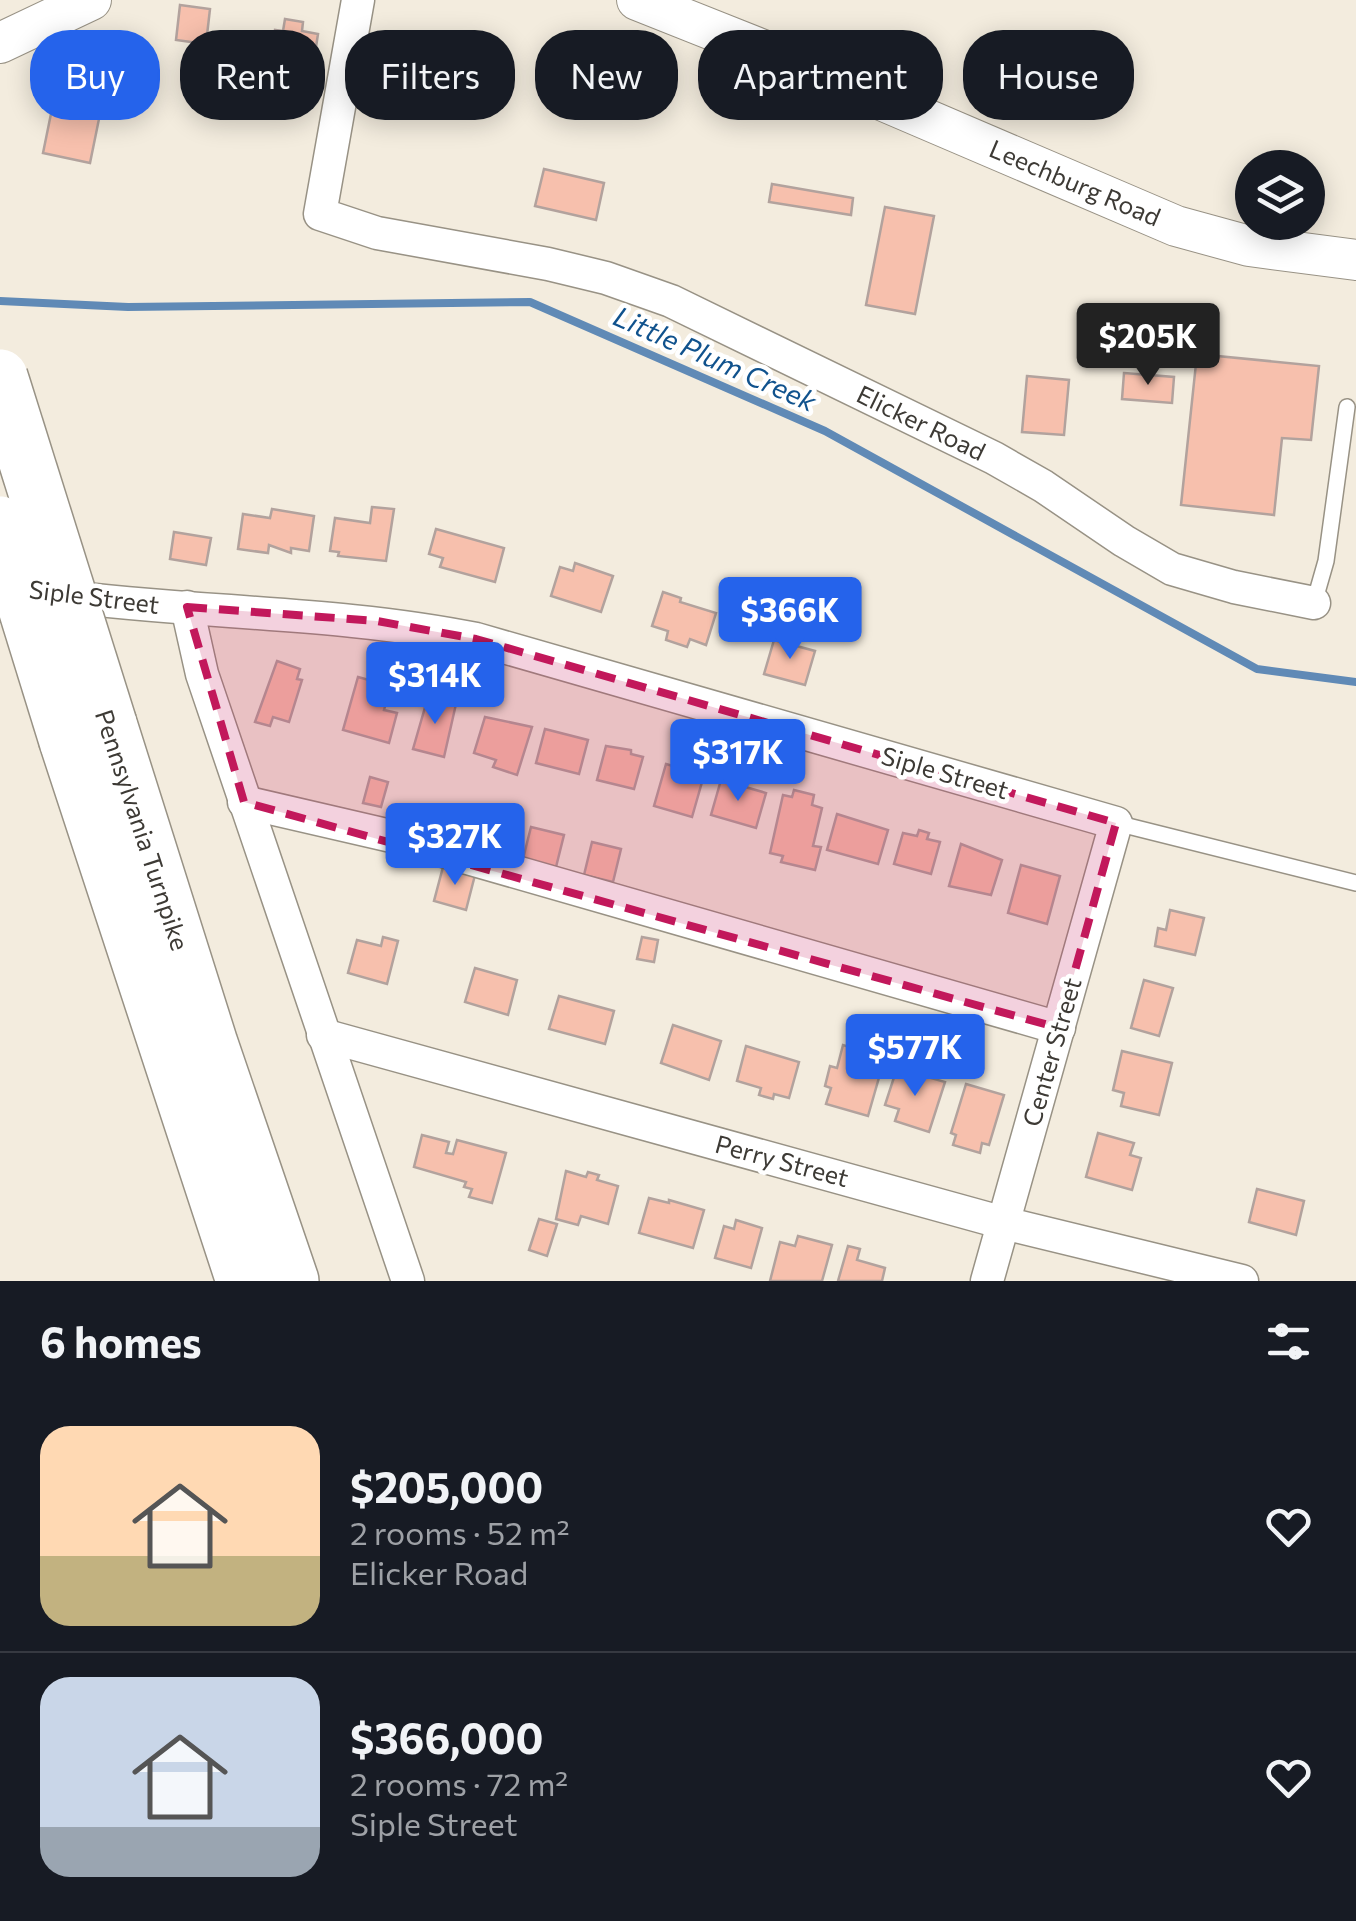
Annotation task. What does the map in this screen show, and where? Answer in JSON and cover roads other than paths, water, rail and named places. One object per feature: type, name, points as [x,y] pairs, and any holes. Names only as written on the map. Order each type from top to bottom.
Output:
[{"type":"highway","name":"Pennsylvania Turnpike","points":[[0,377],[88,733],[244,1281]]},
{"type":"highway","name":"Pennsylvania Turnpike","points":[[0,524],[88,733],[210,1044],[291,1281]]},
{"type":"street","points":[[0,43],[90,0]]},
{"type":"street","name":"Elicker Road","points":[[358,0],[320,214],[377,233],[577,271],[671,300],[994,458],[1172,569],[1234,587],[1314,603]]},
{"type":"street","name":"Leechburg Road","points":[[638,0],[1176,226],[1249,246],[1356,260]]},
{"type":"street","name":"Siple Street","points":[[0,584],[106,602],[377,621],[476,639],[1116,823]]},
{"type":"street","name":"Siple Street","points":[[188,607],[202,674],[244,802],[412,1280]]},
{"type":"street","points":[[244,802],[427,846],[1059,1028]]},
{"type":"street","name":"Center Street","points":[[987,1281],[1116,823]]},
{"type":"street","name":"Perry Street","points":[[323,1035],[1224,1279]]},
{"type":"lane","points":[[1314,603],[1326,561],[1347,408]]},
{"type":"lane","points":[[1116,823],[1356,883]]},
{"type":"waterway","name":"Little Plum Creek","points":[[0,301],[128,307],[530,302],[825,431],[1257,669],[1356,682]]}]
